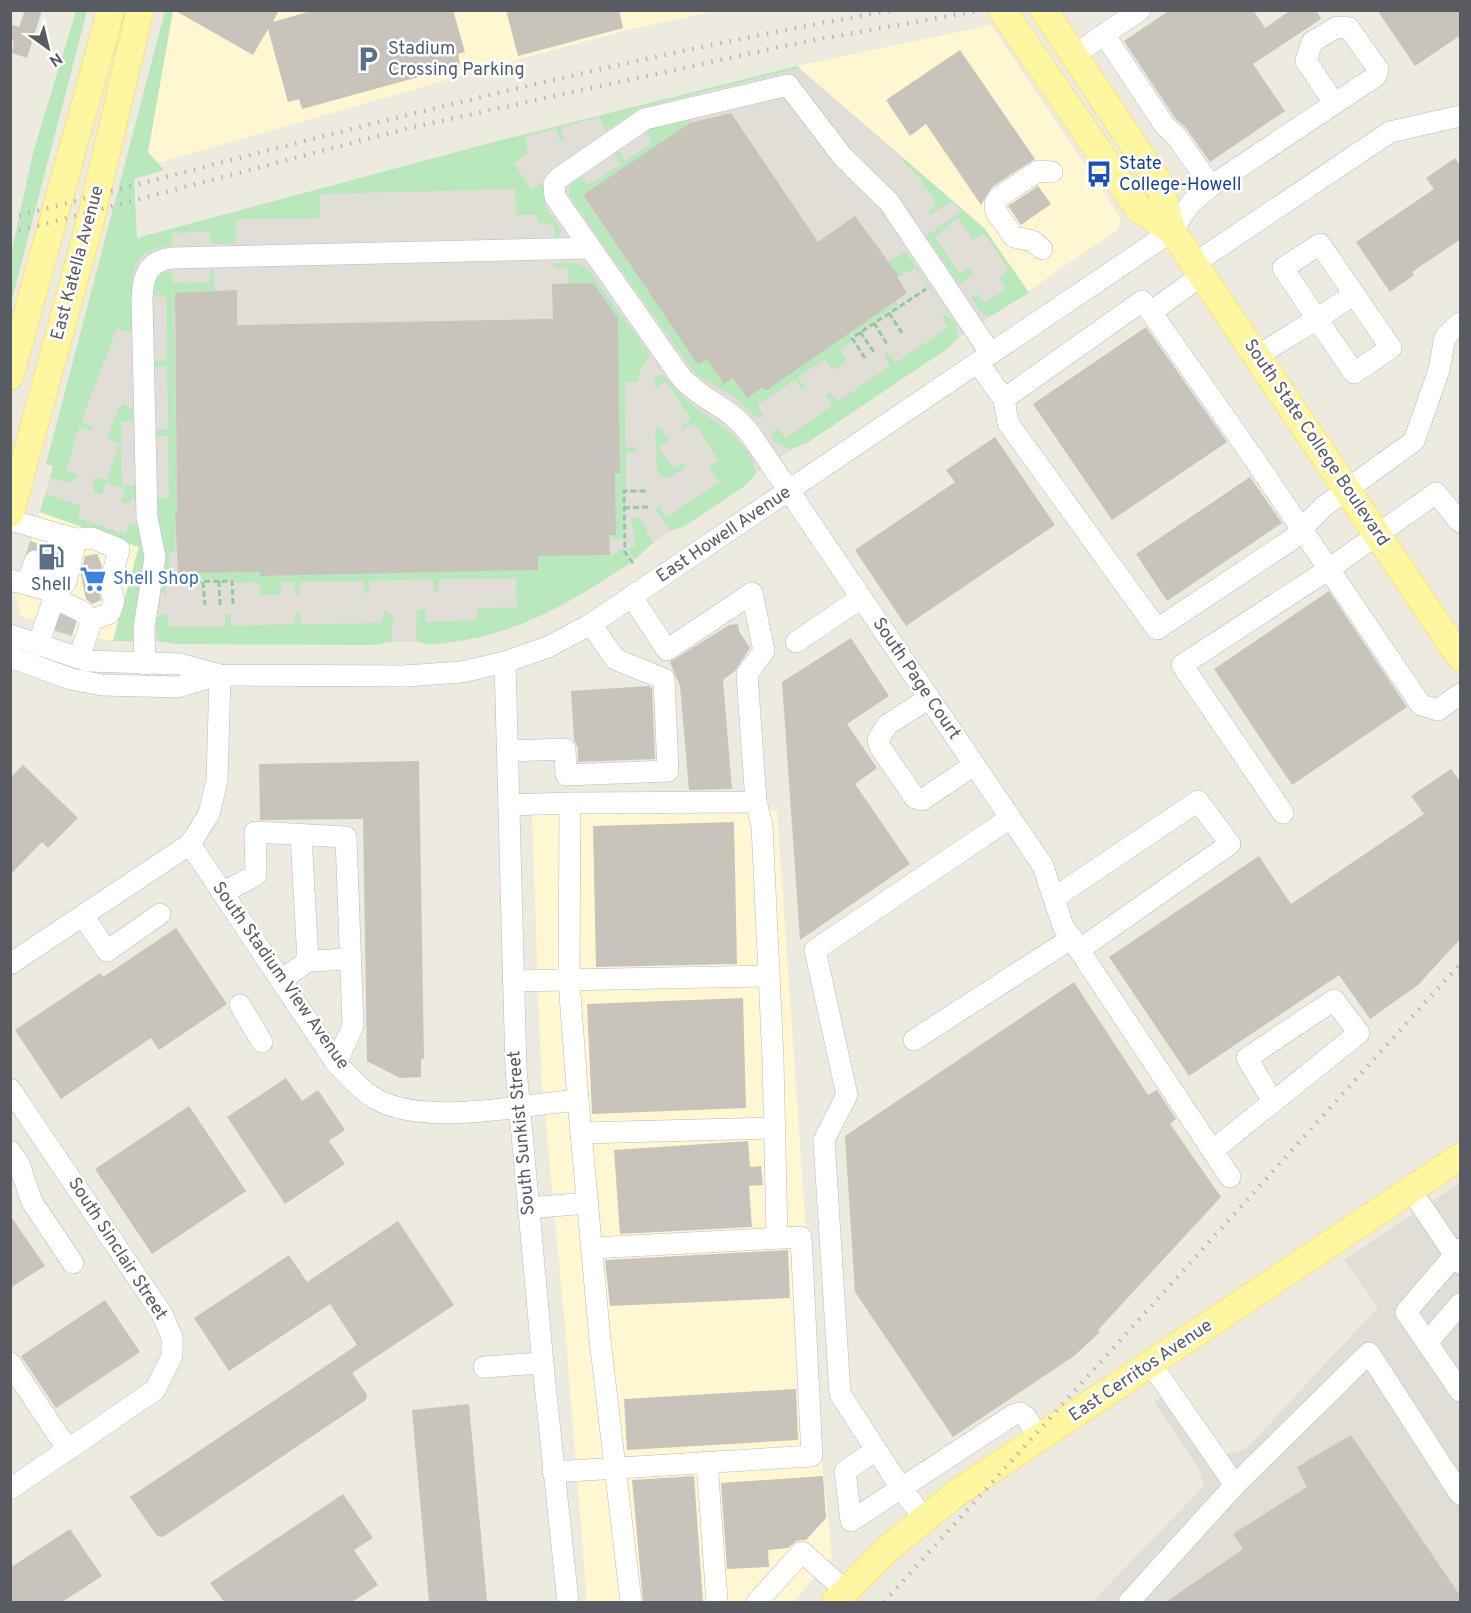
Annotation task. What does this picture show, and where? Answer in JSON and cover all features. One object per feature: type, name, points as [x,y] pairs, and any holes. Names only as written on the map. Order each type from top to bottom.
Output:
[{"type":"main road","name":"East Katella Avenue","points":[[10,376],[111,10]]},
{"type":"main road","name":"East Katella Avenue","points":[[10,514],[91,218],[140,10]]},
{"type":"main road","name":"South State College Boulevard","points":[[1002,10],[1138,208],[1172,231]]},
{"type":"main road","name":"South State College Boulevard","points":[[1044,10],[1159,183],[1172,231],[1461,657]]},
{"type":"main road","name":"East Cerritos Avenue","points":[[840,1597],[890,1546],[924,1518],[1461,1157]]},
{"type":"street","points":[[1074,55],[1140,10]]},
{"type":"street","points":[[1104,34],[1165,126],[1176,136],[1211,186]]},
{"type":"street","name":"South Page Court","points":[[985,359],[889,202],[843,158],[788,85],[645,119],[559,178],[554,184],[555,197],[681,377],[700,395],[735,415],[789,491],[1043,866],[1064,926],[1230,1178]]},
{"type":"street","points":[[1172,231],[1190,204],[1211,186],[1334,103]]},
{"type":"street","points":[[1151,312],[1198,269],[1390,132],[1461,116]]},
{"type":"street","points":[[1042,249],[1033,241],[1014,237],[996,212],[995,203],[999,197],[1038,171],[1052,172]]},
{"type":"street","name":"East Howell Avenue","points":[[10,635],[79,658],[111,663],[180,664],[220,675],[436,675],[505,662],[548,647],[591,624],[1172,231]]},
{"type":"street","points":[[1320,244],[1391,348],[1354,373],[1317,319],[1283,268],[1320,244]]},
{"type":"street","points":[[145,664],[144,628],[155,557],[147,517],[142,310],[142,283],[150,266],[159,260],[173,258],[591,248]]},
{"type":"street","points":[[1257,356],[1354,294]]},
{"type":"street","points":[[1004,399],[1142,301],[1421,705],[1438,710],[1461,694]]},
{"type":"street","points":[[985,359],[1004,399],[1008,423],[1158,629],[1291,540],[1323,507],[1414,441],[1439,370],[1445,337],[1461,323]]},
{"type":"street","points":[[1283,813],[1182,665],[1329,569],[1436,493],[1461,522]]},
{"type":"street","points":[[10,520],[52,546],[66,582],[38,645]]},
{"type":"street","points":[[52,546],[92,538],[120,549],[110,585],[114,601],[110,613],[55,606]]},
{"type":"street","points":[[52,546],[55,606],[79,658]]},
{"type":"street","points":[[632,597],[667,650],[752,593],[764,651],[747,674],[756,801],[762,825],[777,1238]]},
{"type":"street","points":[[796,642],[861,598]]},
{"type":"street","points":[[507,751],[565,749],[566,775],[668,771],[664,679],[615,659],[591,624]]},
{"type":"street","name":"East Howell Avenue","points":[[10,657],[71,679],[102,685],[178,687],[220,675]]},
{"type":"street","name":"South Sunkist Street","points":[[505,662],[513,981],[520,1105],[542,1363],[567,1602]]},
{"type":"street","points":[[10,964],[190,844],[209,814],[217,780],[220,675]]},
{"type":"street","points":[[929,698],[887,725],[878,740],[880,747],[915,798],[922,800],[974,765]]},
{"type":"street","points":[[509,806],[756,801]]},
{"type":"street","points":[[915,1040],[1076,944],[1230,844],[1198,801],[1054,898]]},
{"type":"street","points":[[570,803],[569,981],[578,1100],[631,1602]]},
{"type":"street","points":[[924,1518],[901,1488],[840,1394],[824,1140],[847,1095],[815,950],[1010,818]]},
{"type":"street","points":[[222,893],[256,875],[255,832],[346,837],[353,1026],[336,1063]]},
{"type":"street","points":[[301,835],[308,961]]},
{"type":"street","name":"South Stadium View Avenue","points":[[190,844],[336,1063],[360,1088],[377,1099],[414,1112],[457,1111],[578,1100]]},
{"type":"street","points":[[83,916],[107,951],[160,915]]},
{"type":"street","points":[[281,980],[308,961],[351,959]]},
{"type":"street","points":[[513,981],[769,976]]},
{"type":"street","points":[[1212,1151],[1359,1033],[1334,1000],[1247,1058],[1273,1102]]},
{"type":"street","points":[[240,1005],[262,1042]]},
{"type":"street","name":"South Sinclair Street","points":[[10,1089],[162,1314],[172,1338],[171,1356],[155,1390],[10,1489]]},
{"type":"street","points":[[581,1133],[774,1128]]},
{"type":"street","points":[[50,1148],[16,1160],[32,1202],[73,1263]]},
{"type":"street","points":[[1411,1190],[1458,1256],[1406,1312],[1461,1391]]},
{"type":"street","points":[[528,1208],[588,1203]]},
{"type":"street","points":[[553,1472],[812,1456],[801,1237],[592,1248]]},
{"type":"street","points":[[1427,1343],[1461,1304]]},
{"type":"street","points":[[1129,1602],[1235,1485],[1369,1353],[1461,1494]]},
{"type":"street","points":[[484,1367],[542,1363]]},
{"type":"street","points":[[10,1364],[68,1450]]},
{"type":"street","points":[[1151,1364],[1235,1485]]},
{"type":"street","points":[[876,1450],[845,1471],[851,1521],[1013,1415],[1020,1413],[1026,1417],[1039,1439]]},
{"type":"street","points":[[707,1462],[717,1602]]},
{"type":"street","points":[[757,1602],[802,1552],[840,1597]]},
{"type":"path","points":[[865,358],[852,338],[926,288],[930,293]]},
{"type":"path","points":[[889,313],[902,333]]},
{"type":"path","points":[[874,323],[887,344]]},
{"type":"path","points":[[860,332],[874,352]]},
{"type":"path","points":[[633,563],[626,552],[624,491],[647,491]]},
{"type":"path","points":[[624,508],[648,507]]},
{"type":"path","points":[[219,581],[220,605]]},
{"type":"path","points":[[168,590],[168,582],[232,581],[233,604]]},
{"type":"path","points":[[203,582],[205,605]]},
{"type":"shaded area","points":[[165,11],[716,11],[627,30],[513,61],[133,170]]},
{"type":"shaded area","points":[[991,25],[1119,215],[1121,223],[1116,231],[1028,291],[984,228],[797,66]]},
{"type":"shaded area","points":[[797,66],[984,228],[1028,291],[583,590],[426,642],[113,641],[139,547],[40,512],[53,466],[137,238],[494,142]]},
{"type":"shaded area","points":[[40,512],[139,547],[113,641],[74,635],[21,616],[15,595]]},
{"type":"shaded area","points":[[777,810],[821,1450],[832,1557],[793,1602],[587,1602],[565,1326],[541,1072],[532,814]]},
{"type":"shaded area","points":[[1460,1183],[1460,1602],[1092,1602],[1204,1486],[1199,1469],[1154,1402],[1178,1386],[1225,1454],[1246,1449],[1378,1307],[1344,1260]]},
{"type":"green space","points":[[76,11],[87,11],[11,303],[11,254],[33,153]]},
{"type":"green space","points":[[165,11],[173,11],[148,152],[164,170],[134,179],[137,238],[494,142],[797,66],[800,68],[640,108],[606,131],[599,117],[561,128],[564,140],[560,142],[556,129],[525,137],[528,153],[514,164],[532,190],[541,183],[543,185],[545,206],[562,231],[558,238],[554,238],[554,226],[538,222],[538,215],[516,215],[515,189],[320,194],[320,218],[236,219],[236,244],[211,244],[210,232],[172,233],[172,245],[155,249],[143,256],[136,264],[132,287],[131,329],[130,332],[117,328],[81,422],[92,426],[91,431],[79,427],[66,471],[77,475],[76,479],[67,483],[50,477],[53,466],[46,464]]},
{"type":"green space","points":[[690,118],[690,123],[583,196],[698,365],[707,359],[733,378],[747,398],[763,387],[766,391],[836,343],[834,339],[895,301],[898,305],[850,336],[852,341],[840,350],[847,360],[833,370],[825,359],[798,377],[805,388],[802,390],[795,380],[757,405],[764,416],[761,418],[755,416],[733,396],[696,375],[569,196],[570,186],[581,175],[588,185],[621,164],[614,153],[618,150],[625,161],[652,143],[646,132],[650,129]]},
{"type":"green space","points":[[903,158],[984,228],[1029,293],[989,317],[979,311],[972,297],[977,293],[984,303],[1006,289],[999,278],[1009,270],[984,233],[973,240],[958,218],[935,237],[960,274],[970,267],[973,272],[973,275],[961,283],[957,282],[926,236],[962,211],[951,202],[930,215],[928,211],[937,205],[918,176],[902,161]]},
{"type":"green space","points":[[905,251],[933,295],[915,268],[908,273],[906,270],[900,278],[889,261]]},
{"type":"green space","points":[[553,263],[575,263],[588,269],[650,355],[640,370],[638,382],[625,382],[626,447],[637,447],[637,452],[626,452],[626,490],[622,490],[623,539],[609,539],[610,535],[616,535],[615,473],[620,473],[618,318],[593,283],[569,284],[568,269],[554,268]]},
{"type":"green space","points":[[211,269],[214,269],[214,291],[195,291],[174,314],[177,513],[175,514],[175,552],[169,553],[166,596],[160,590],[166,557],[157,511],[157,499],[169,498],[168,436],[156,436],[156,430],[168,429],[167,366],[155,367],[155,361],[167,360],[166,297],[154,297],[154,287],[156,279],[162,273],[172,271],[173,283],[210,282]]},
{"type":"green space","points":[[945,314],[955,323],[958,338],[947,349],[807,443],[790,450],[773,441],[771,433],[778,428],[785,438],[832,406],[826,395],[830,392],[837,402],[890,366],[884,356],[888,353],[895,363],[948,328],[942,317]]},
{"type":"green space","points":[[662,375],[684,398],[737,439],[752,460],[756,474],[746,485],[685,526],[671,531],[655,510],[659,507],[666,517],[719,482],[709,467],[719,461],[694,423],[683,430],[681,426],[691,419],[666,382],[656,388],[653,384],[654,378]]},
{"type":"green space","points":[[124,404],[133,410],[133,421],[121,421],[122,485],[135,485],[135,497],[127,504],[121,501],[125,489],[106,483],[102,495],[95,493],[92,485],[95,477],[107,480],[119,444],[107,439],[118,409]]},
{"type":"green space","points":[[657,427],[661,428],[669,440],[659,447],[673,469],[683,463],[686,467],[670,478],[663,478],[657,471],[655,430]]},
{"type":"green space","points":[[45,494],[81,506],[78,518],[125,534],[130,523],[137,525],[145,556],[133,641],[113,641],[139,547],[40,512]]},
{"type":"green space","points":[[631,518],[640,518],[653,543],[634,560],[628,549],[636,546]]},
{"type":"green space","points":[[619,549],[623,549],[630,563],[567,602],[500,631],[476,638],[437,644],[427,644],[416,639],[417,610],[425,609],[426,622],[477,620],[477,610],[480,608],[517,607],[516,578],[439,579],[439,591],[434,592],[433,579],[369,581],[369,593],[364,593],[363,581],[300,582],[300,595],[295,595],[295,582],[282,582],[281,595],[260,595],[259,582],[236,583],[233,579],[194,579],[194,573],[260,570],[261,576],[537,570],[538,556],[609,555],[619,553]]},
{"type":"green space","points":[[384,610],[393,615],[392,639],[391,642],[373,645],[175,644],[158,641],[156,619],[162,614],[168,615],[168,627],[225,626],[225,614],[231,614],[231,626],[295,624],[295,613],[300,613],[301,624],[382,623]]},
{"type":"building","points":[[25,10],[42,10],[27,58],[12,53],[14,41],[10,39],[10,24],[19,27]]},
{"type":"building","name":"Stadium Crossing Parking","points":[[174,10],[279,10],[273,22],[314,10],[453,10],[465,52],[458,54],[460,64],[455,67],[302,109],[299,99],[288,102],[268,29],[253,55]]},
{"type":"building","points":[[506,10],[619,10],[623,28],[518,56]]},
{"type":"building","points":[[1170,10],[1253,10],[1265,28],[1291,10],[1316,10],[1321,19],[1253,64],[1285,111],[1210,162],[1186,128],[1175,118],[1124,41]]},
{"type":"building","points":[[1377,10],[1461,10],[1461,35],[1415,66]]},
{"type":"building","points":[[960,50],[1035,159],[992,187],[981,205],[926,124],[910,136],[886,100]]},
{"type":"building","points":[[731,113],[818,242],[855,216],[899,276],[897,277],[907,293],[766,391],[763,387],[747,398],[733,378],[724,384],[707,359],[698,365],[583,195],[690,123]]},
{"type":"building","points":[[1455,158],[1461,167],[1461,239],[1412,272],[1414,275],[1390,292],[1356,242],[1434,189],[1426,178]]},
{"type":"building","points":[[1038,186],[1051,204],[1021,225],[1008,206]]},
{"type":"building","points":[[593,283],[618,318],[620,473],[615,473],[616,535],[609,535],[610,555],[538,556],[538,570],[260,576],[260,572],[178,573],[175,513],[177,513],[175,293],[237,290],[237,325],[553,319],[552,284]]},
{"type":"building","points":[[1146,327],[1227,442],[1112,520],[1033,404]]},
{"type":"building","points":[[995,437],[1055,525],[906,626],[855,550],[955,482],[946,470]]},
{"type":"building","points":[[1250,477],[1282,523],[1167,601],[1136,554]]},
{"type":"building","points":[[36,543],[60,550],[59,556],[46,555],[35,549]]},
{"type":"building","name":"Shell Shop","points":[[97,554],[102,566],[98,582],[101,600],[92,604],[86,599],[81,575],[85,556]]},
{"type":"building","points":[[1329,591],[1407,707],[1292,785],[1214,669]]},
{"type":"building","points":[[61,616],[76,623],[74,629],[59,624]]},
{"type":"building","points":[[738,624],[739,631],[750,648],[735,671],[723,680],[732,789],[689,790],[680,686],[670,662],[729,625]]},
{"type":"building","points":[[851,638],[889,696],[847,724],[877,768],[855,784],[910,864],[800,940],[782,682]]},
{"type":"building","points":[[648,686],[652,688],[655,759],[578,762],[578,748],[574,740],[571,691]]},
{"type":"building","points":[[419,761],[424,1059],[421,1059],[421,1077],[400,1078],[367,1061],[363,819],[260,820],[259,764]]},
{"type":"building","points":[[23,765],[78,818],[48,848],[42,842],[10,875],[10,778]]},
{"type":"building","points":[[1451,769],[1461,783],[1461,938],[1418,985],[1370,1019],[1339,975],[1189,1076],[1109,957],[1259,856],[1291,904],[1424,814],[1411,796]]},
{"type":"building","points":[[734,822],[737,964],[596,967],[593,826]]},
{"type":"building","points":[[176,928],[227,1004],[159,1050],[151,1038],[61,1099],[15,1030],[100,973],[103,977]]},
{"type":"building","points":[[1074,982],[1148,1095],[1157,1090],[1176,1119],[1170,1124],[1221,1197],[1098,1330],[1100,1332],[1074,1356],[953,1437],[855,1292],[845,1136]]},
{"type":"building","points":[[743,998],[746,1108],[592,1114],[587,1004]]},
{"type":"building","points":[[286,1078],[302,1101],[318,1090],[345,1130],[329,1141],[345,1164],[285,1204],[227,1117]]},
{"type":"building","points":[[189,1106],[246,1191],[152,1254],[95,1169]]},
{"type":"building","points":[[748,1141],[750,1167],[761,1166],[763,1185],[749,1186],[752,1227],[620,1234],[614,1150]]},
{"type":"building","points":[[10,1215],[45,1266],[10,1288]]},
{"type":"building","points":[[398,1221],[454,1305],[352,1373],[367,1395],[366,1400],[163,1537],[157,1536],[130,1497],[357,1345],[330,1304],[229,1371],[194,1318],[289,1255],[307,1282]]},
{"type":"building","points":[[788,1250],[790,1298],[610,1306],[605,1260]]},
{"type":"building","points":[[105,1300],[140,1352],[56,1408],[21,1356]]},
{"type":"building","points":[[796,1389],[798,1440],[627,1450],[624,1399]]},
{"type":"building","points":[[469,1404],[487,1601],[429,1602],[412,1410]]},
{"type":"building","points":[[1351,1435],[1461,1597],[1461,1602],[1166,1602],[1243,1549],[1233,1534],[1307,1487],[1297,1467]]},
{"type":"building","points":[[694,1476],[703,1602],[643,1602],[632,1480]]},
{"type":"building","points":[[823,1476],[826,1518],[806,1540],[798,1540],[788,1548],[768,1550],[769,1567],[727,1569],[721,1483]]},
{"type":"building","points":[[343,1494],[373,1538],[354,1550],[378,1585],[352,1602],[224,1602],[210,1583]]},
{"type":"building","points":[[70,1529],[102,1576],[62,1602],[10,1602],[10,1568]]},
{"type":"tunnel","points":[[35,561],[40,544]]},
{"type":"tunnel","points":[[52,566],[57,549]]},
{"type":"tunnel","points":[[56,620],[75,626]]},
{"type":"railway","points":[[10,218],[340,132],[560,78],[894,10]]},
{"type":"railway","points":[[10,233],[409,128],[793,44],[982,10]]},
{"type":"railway","points":[[884,1602],[1460,964]]},
{"type":"place","name":"Stadium Crossing Parking","points":[[368,59]]},
{"type":"place","name":"State College-Howell","points":[[1099,174]]},
{"type":"place","name":"Shell","points":[[51,557]]},
{"type":"place","name":"Shell Shop","points":[[93,579]]}]
